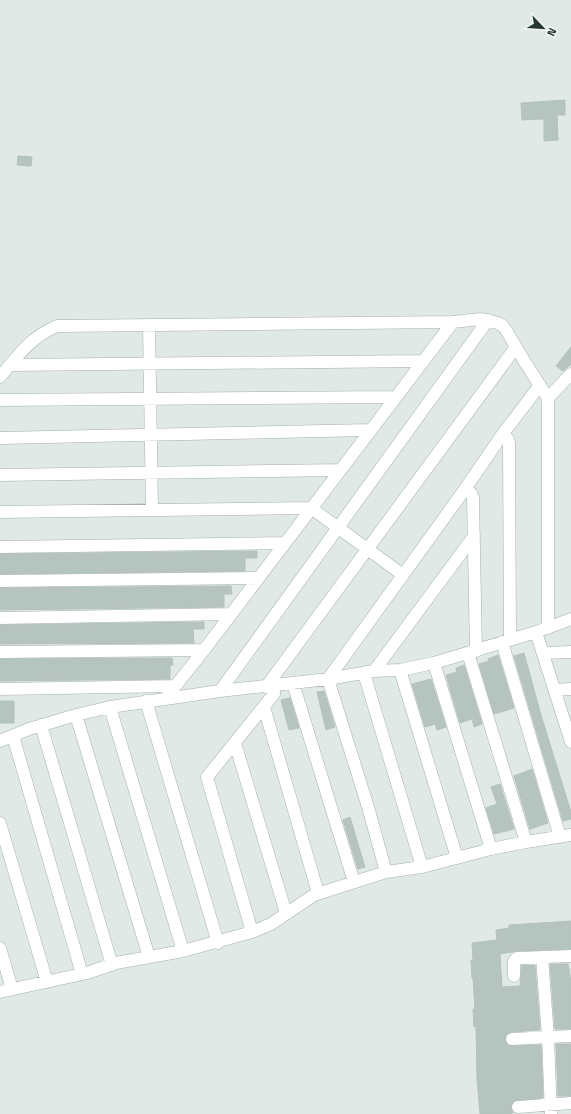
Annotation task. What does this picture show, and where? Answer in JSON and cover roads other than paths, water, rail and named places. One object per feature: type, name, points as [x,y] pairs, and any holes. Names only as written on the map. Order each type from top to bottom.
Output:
[{"type":"street","points":[[0,377],[32,340],[57,326],[453,322],[481,319],[498,323],[506,330],[548,398],[548,628]]},
{"type":"street","points":[[220,691],[488,320]]},
{"type":"street","points":[[165,699],[204,650],[453,322]]},
{"type":"street","points":[[149,325],[152,510]]},
{"type":"street","points":[[270,686],[516,347]]},
{"type":"street","points":[[10,365],[422,361]]},
{"type":"street","points":[[548,398],[571,374]]},
{"type":"street","points":[[328,679],[465,489],[502,435],[540,385]]},
{"type":"street","points":[[0,400],[395,397]]},
{"type":"street","points":[[0,438],[370,430]]},
{"type":"street","points":[[0,992],[82,974],[112,965],[183,951],[252,932],[270,924],[318,893],[386,872],[422,867],[491,849],[565,836],[506,641],[509,443],[508,439],[502,435]]},
{"type":"street","points":[[0,475],[340,470]]},
{"type":"street","points":[[465,489],[471,493],[473,498],[474,536],[472,652],[526,842]]},
{"type":"street","points":[[0,512],[311,508],[403,575]]},
{"type":"street","points":[[369,672],[474,536]]},
{"type":"street","points":[[0,547],[285,543]]},
{"type":"street","points":[[0,581],[258,578]]},
{"type":"street","points":[[0,618],[231,614]]},
{"type":"street","points":[[0,741],[41,725],[110,707],[220,691],[328,679],[369,672],[400,670],[434,663],[571,620]]},
{"type":"street","points":[[536,632],[554,690],[568,724],[571,742]]},
{"type":"street","points":[[0,652],[204,650]]},
{"type":"street","points":[[543,653],[571,652]]},
{"type":"street","points":[[434,663],[491,849]]},
{"type":"street","points":[[400,670],[457,858]]},
{"type":"street","points":[[369,672],[422,867]]},
{"type":"street","points":[[328,679],[368,807],[386,872]]},
{"type":"street","points":[[293,683],[354,882]]},
{"type":"street","points":[[0,689],[175,686]]},
{"type":"street","points":[[252,932],[207,777],[274,694],[270,686]]},
{"type":"street","points":[[554,690],[571,689]]},
{"type":"street","points":[[146,701],[218,942]]},
{"type":"street","points":[[264,706],[318,893]]},
{"type":"street","points":[[110,707],[183,951]]},
{"type":"street","points":[[76,715],[150,957]]},
{"type":"street","points":[[41,725],[112,965]]},
{"type":"street","points":[[13,736],[82,974]]},
{"type":"street","points":[[235,743],[286,913]]},
{"type":"street","points":[[0,823],[47,982]]},
{"type":"street","points":[[0,948],[12,989]]},
{"type":"street","points":[[514,976],[515,959],[517,958],[571,956]]},
{"type":"street","points":[[542,957],[548,1037],[551,1109]]},
{"type":"street","points":[[512,1038],[571,1036]]},
{"type":"street","points":[[518,1107],[551,1109],[571,1103]]}]
